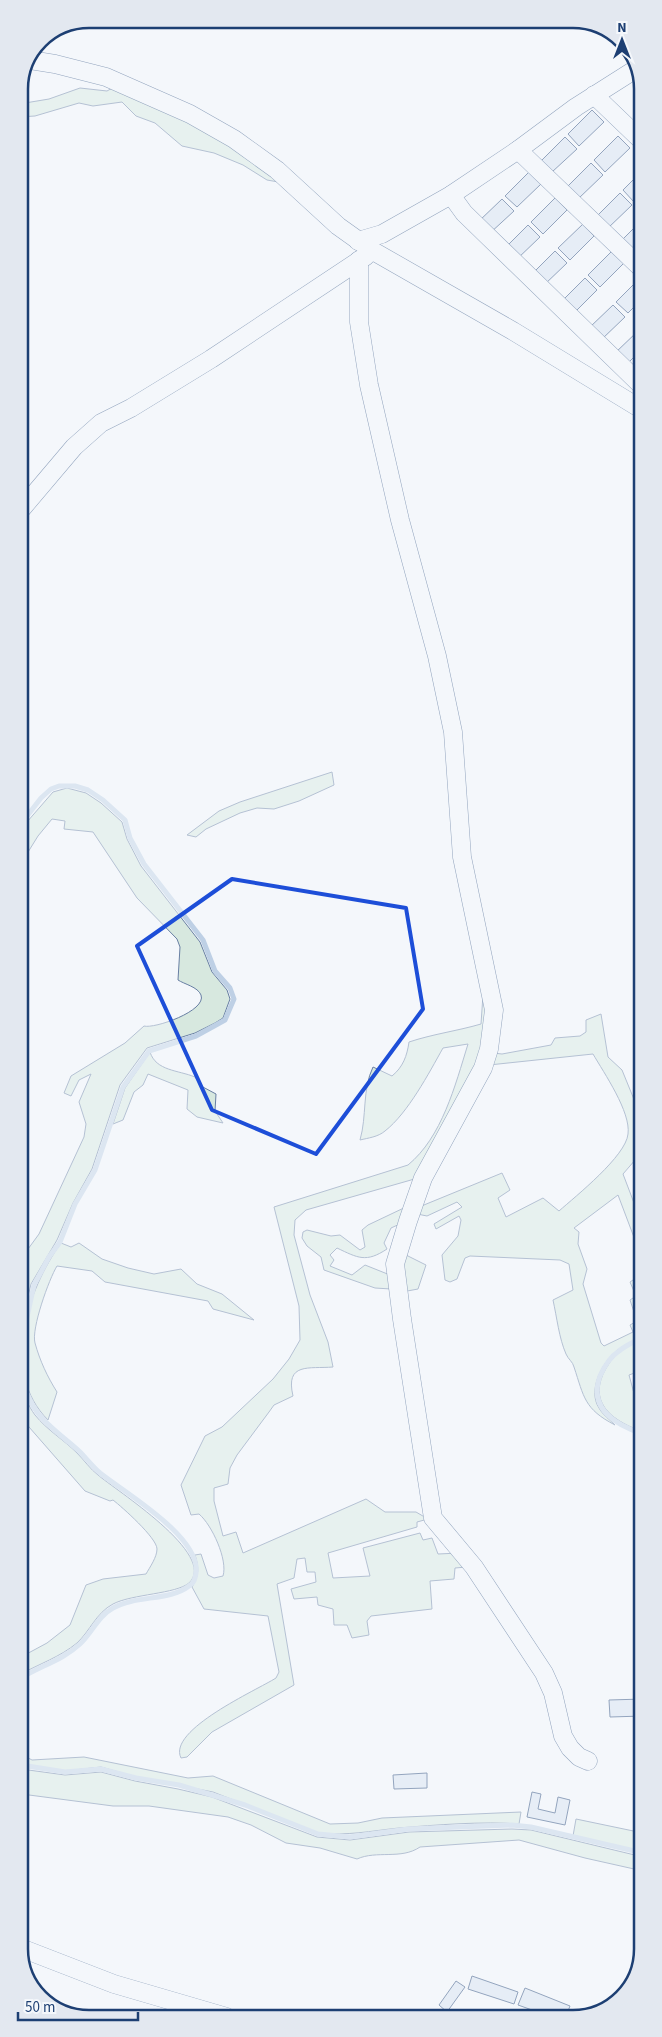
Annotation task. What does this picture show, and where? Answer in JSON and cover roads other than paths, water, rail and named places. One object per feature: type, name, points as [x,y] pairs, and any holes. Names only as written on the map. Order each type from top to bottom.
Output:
[{"type":"street","points":[[34,61],[106,77],[190,114],[257,155],[358,241],[366,255],[513,330],[634,405]]},
{"type":"street","points":[[358,241],[382,234],[451,195],[518,150],[594,95],[632,71]]},
{"type":"street","points":[[594,95],[634,133]]},
{"type":"street","points":[[518,150],[634,261]]},
{"type":"street","points":[[451,195],[464,212],[634,378]]},
{"type":"street","points":[[28,501],[74,447],[101,423],[132,408],[203,364],[366,255]]},
{"type":"street","points":[[366,255],[359,322],[365,362],[389,476],[443,685],[456,757],[462,857],[494,1010],[489,1049],[483,1068],[423,1178],[395,1264],[412,1386],[433,1518],[474,1567],[544,1673],[553,1693],[563,1736],[570,1748],[588,1761]]},
{"type":"street","points":[[28,1951],[114,1984],[198,2009]]},
{"type":"waterway","points":[[28,815],[41,798],[51,789],[59,786],[75,786],[88,790],[103,800],[125,820],[130,838],[144,864],[203,940],[215,971],[230,988],[234,999],[225,1020],[196,1036],[149,1051],[123,1087],[95,1170],[75,1204],[60,1242],[49,1257],[34,1285],[28,1312]]},
{"type":"waterway","points":[[634,1342],[610,1359],[600,1376],[597,1388],[601,1406],[607,1414],[623,1426],[634,1430]]},
{"type":"waterway","points":[[28,1397],[33,1407],[51,1428],[79,1451],[100,1473],[143,1504],[174,1531],[187,1545],[194,1559],[196,1573],[192,1584],[181,1591],[132,1601],[108,1611],[84,1640],[73,1650],[28,1674]]},
{"type":"waterway","points":[[28,1766],[65,1772],[101,1769],[136,1778],[179,1785],[245,1805],[318,1834],[350,1837],[408,1829],[512,1825],[531,1827],[634,1851]]}]
